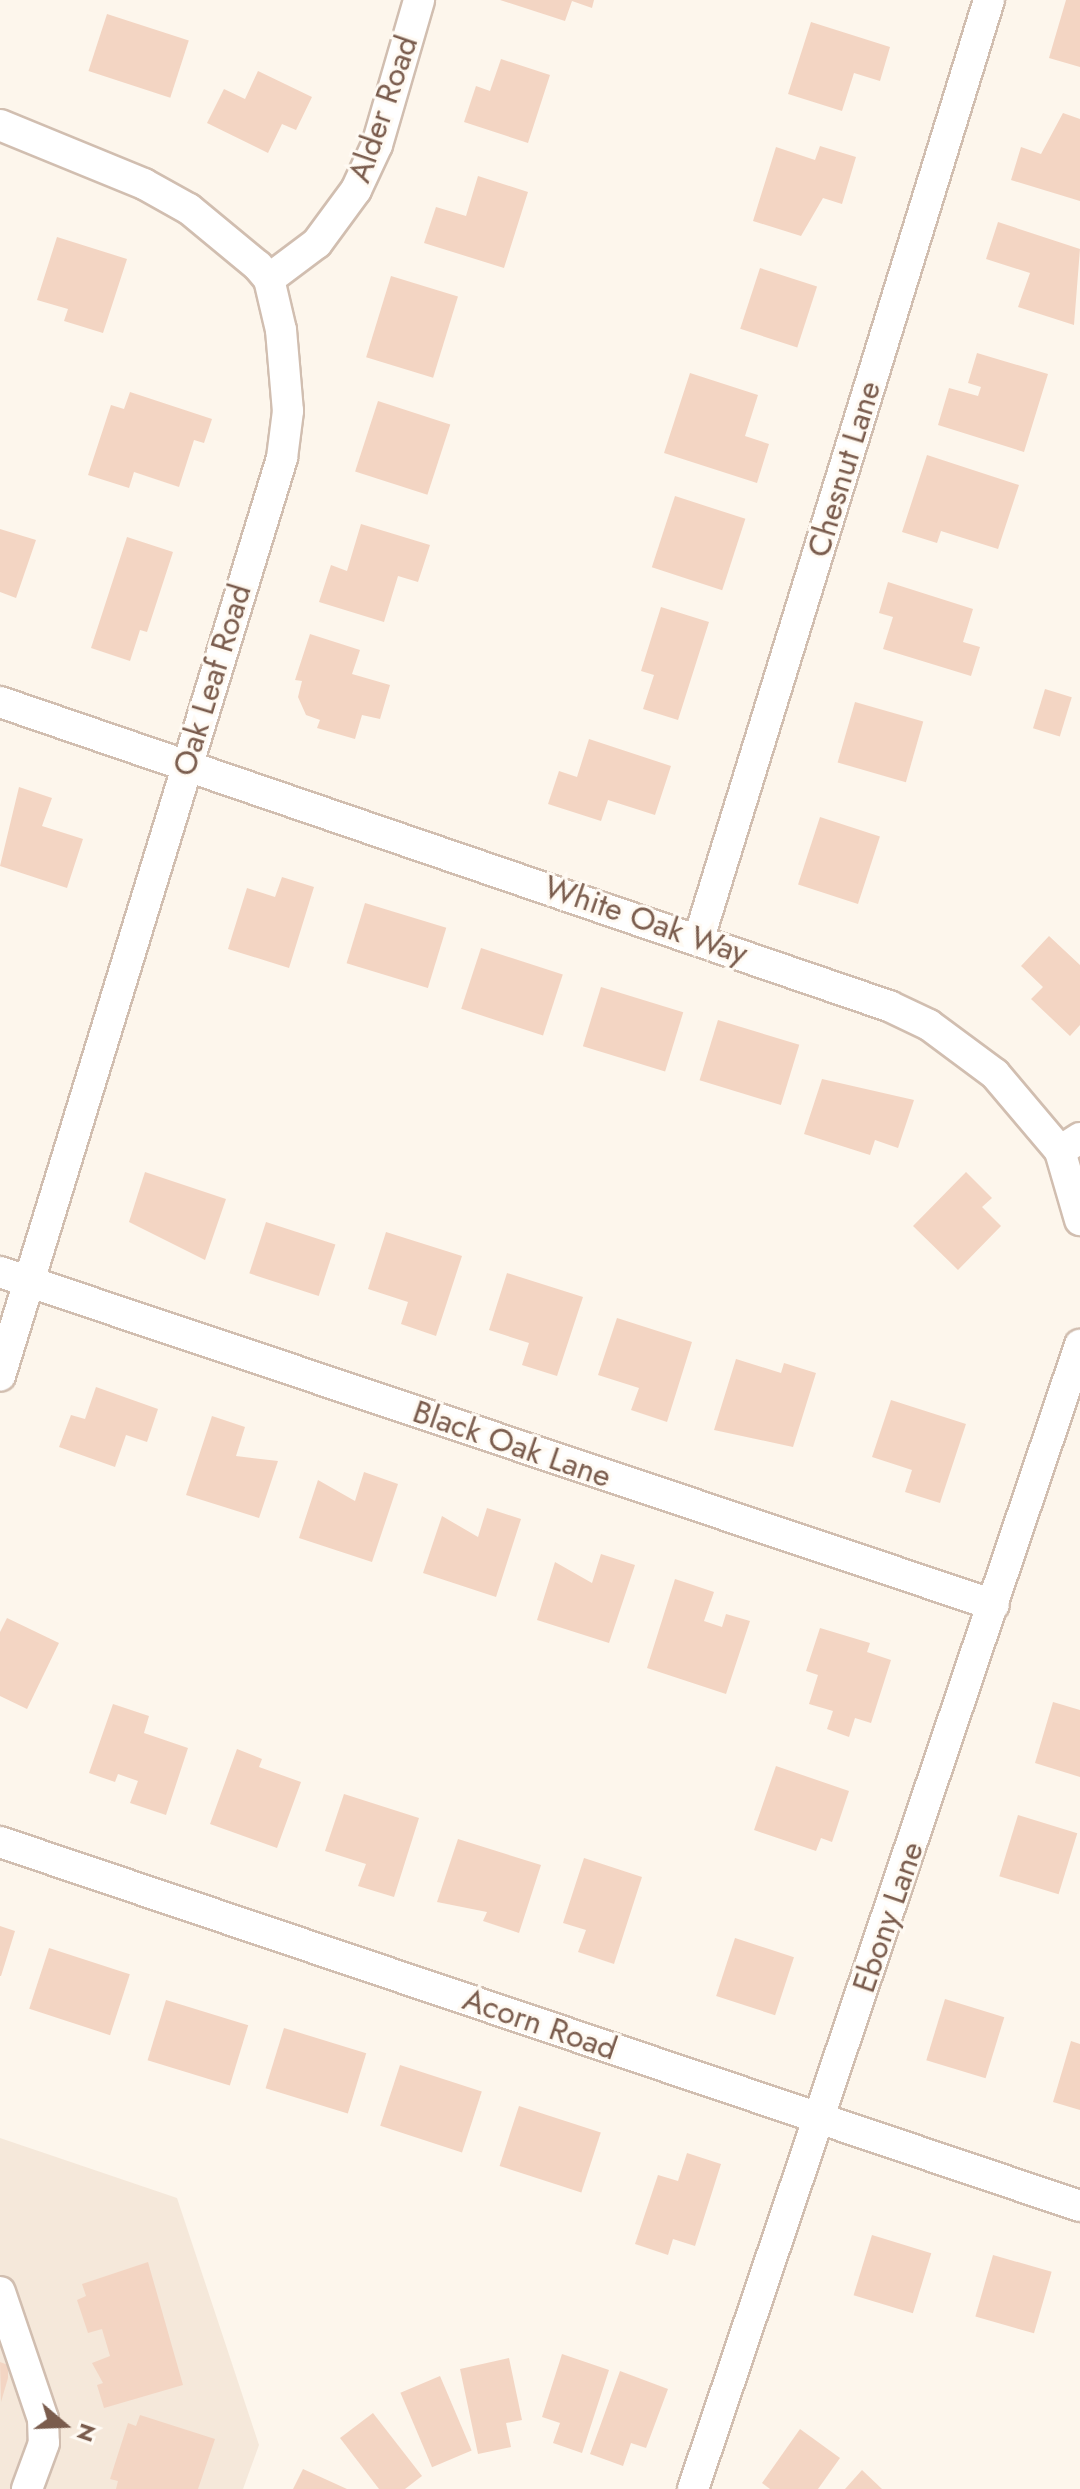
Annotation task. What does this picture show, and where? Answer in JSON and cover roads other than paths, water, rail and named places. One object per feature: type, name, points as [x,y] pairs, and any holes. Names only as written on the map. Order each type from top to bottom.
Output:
[{"type":"street","name":"Alder Road","points":[[269,279],[317,243],[356,190],[377,145],[419,0]]},
{"type":"street","name":"Chesnut Lane","points":[[699,938],[989,0]]},
{"type":"street","points":[[0,125],[189,209],[269,279]]},
{"type":"street","name":"Oak Leaf Road","points":[[0,1376],[282,458],[287,365],[269,279]]},
{"type":"street","name":"White Oak Way","points":[[0,702],[699,938],[929,1025],[995,1074],[1070,1145]]},
{"type":"street","points":[[1070,1145],[1080,1220]]},
{"type":"street","name":"Black Oak Lane","points":[[0,1272],[994,1605]]},
{"type":"street","name":"Ebony Lane","points":[[693,2489],[1080,1345]]},
{"type":"street","name":"Acorn Road","points":[[0,1842],[1080,2206]]},
{"type":"street","points":[[0,2292],[43,2419],[44,2443],[27,2489]]}]
